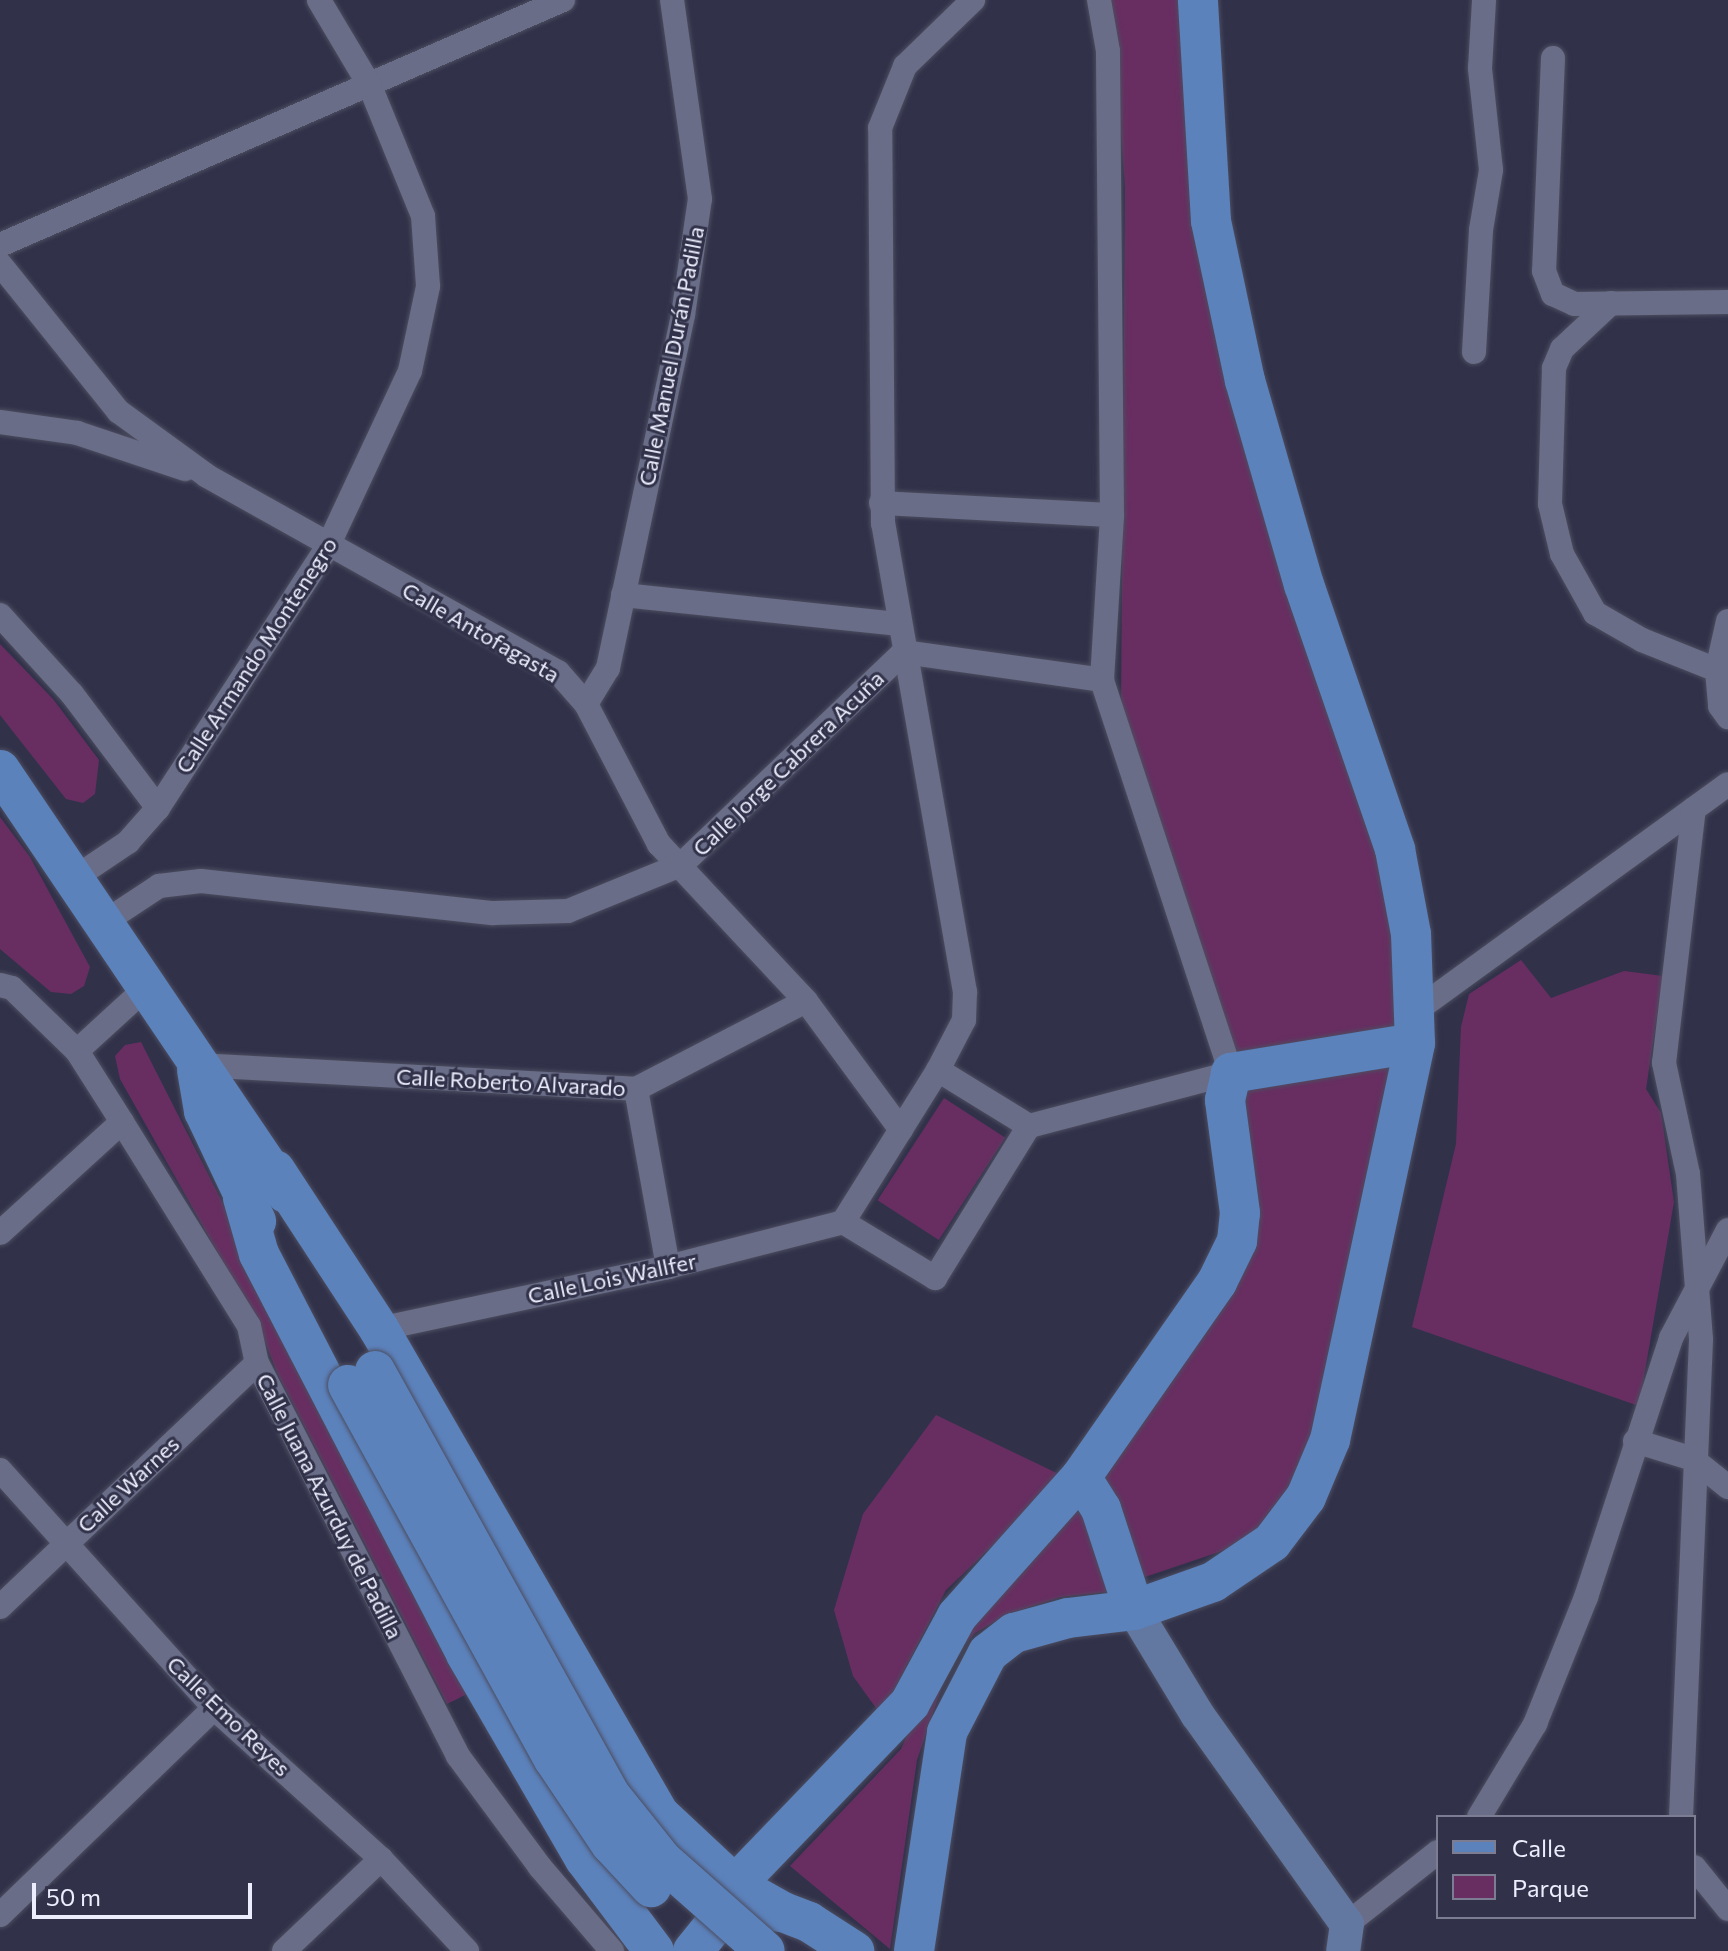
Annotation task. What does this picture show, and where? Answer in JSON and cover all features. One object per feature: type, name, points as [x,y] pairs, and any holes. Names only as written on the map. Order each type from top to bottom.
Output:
[{"type":"main road","points":[[908,1933],[947,1732],[988,1653],[1014,1633],[1068,1618],[1134,1610],[1213,1582],[1272,1542],[1306,1497],[1333,1425],[1416,1026],[1411,934],[1395,849],[1304,585],[1242,367],[1211,221],[1198,0]]},
{"type":"main road","points":[[0,770],[149,985],[196,1065],[232,1106],[379,1329],[627,1766],[659,1814],[735,1885],[783,1912],[809,1922],[854,1951]]},
{"type":"main road","points":[[791,1850],[893,1752],[910,1703],[957,1616],[1081,1477],[1217,1282],[1237,1241],[1240,1213],[1225,1100],[1231,1073],[1416,1026]]},
{"type":"main road","points":[[196,1065],[204,1111],[243,1198],[259,1254],[466,1654],[585,1859],[654,1951]]},
{"type":"main road","points":[[275,1170],[362,1378],[554,1759],[611,1844],[699,1944]]},
{"type":"main road","points":[[243,1198],[362,1378],[610,1795],[662,1860],[765,1951]]},
{"type":"main road","points":[[1081,1477],[1101,1509],[1134,1610],[1197,1714],[1345,1937]]},
{"type":"main road","points":[[699,1944],[735,1885],[910,1703]]},
{"type":"main road","points":[[699,1944],[748,1909],[783,1912]]},
{"type":"street","name":"Calle Armando Montenegro","points":[[76,877],[128,842],[158,808],[328,546],[410,371],[428,286],[423,216],[370,86],[319,0]]},
{"type":"street","points":[[0,245],[563,0]]},
{"type":"street","name":"Calle Manuel Durán Padilla","points":[[586,704],[608,668],[683,315],[700,199],[672,0]]},
{"type":"street","points":[[973,0],[905,66],[880,128],[881,503],[899,624],[965,992],[964,1020],[938,1070],[843,1222],[935,1278],[1029,1126],[1231,1073],[1102,680],[1112,515],[1108,51],[1099,0]]},
{"type":"street","points":[[1474,352],[1481,230],[1491,170],[1480,68],[1484,0]]},
{"type":"street","points":[[1553,58],[1544,271],[1553,294],[1574,304],[1728,302]]},
{"type":"street","name":"Calle Antofagasta","points":[[0,264],[118,411],[207,476],[558,672],[586,704],[659,844],[806,1001],[901,1130]]},
{"type":"street","points":[[1611,303],[1562,349],[1554,368],[1550,504],[1562,554],[1595,613],[1642,640],[1717,670]]},
{"type":"street","points":[[0,422],[77,433],[207,476]]},
{"type":"street","points":[[881,503],[1112,515]]},
{"type":"street","points":[[623,595],[899,624]]},
{"type":"street","points":[[0,615],[72,694],[158,808]]},
{"type":"street","points":[[1728,621],[1717,670],[1720,706],[1728,717]]},
{"type":"street","points":[[904,652],[1102,680]]},
{"type":"street","name":"Calle Jorge Cabrera Acuña","points":[[106,921],[159,886],[201,881],[493,913],[568,911],[681,865],[904,652]]},
{"type":"street","points":[[1416,1026],[1728,784]]},
{"type":"street","points":[[1681,1815],[1693,1459],[1701,1339],[1699,1278],[1688,1174],[1664,1063],[1694,809]]},
{"type":"street","name":"Calle Juana Azurduy de Padilla","points":[[0,985],[12,988],[77,1051],[122,1122],[249,1326],[257,1363],[458,1756],[540,1867],[612,1951]]},
{"type":"street","points":[[77,1051],[149,985]]},
{"type":"street","name":"Calle Roberto Alvarado","points":[[196,1065],[636,1089],[806,1001]]},
{"type":"street","points":[[938,1070],[1029,1126]]},
{"type":"street","points":[[636,1089],[668,1267]]},
{"type":"street","points":[[0,1233],[122,1122]]},
{"type":"street","name":"Calle Lois Wallfer","points":[[379,1329],[668,1267],[843,1222]]},
{"type":"street","points":[[1480,1815],[1535,1724],[1586,1597],[1671,1338],[1699,1278],[1728,1230]]},
{"type":"street","name":"Calle Warnes","points":[[0,1607],[257,1363]]},
{"type":"street","points":[[1635,1441],[1693,1459],[1728,1487]]},
{"type":"street","name":"Calle Emo Reyes","points":[[0,1470],[214,1708],[381,1859],[467,1951]]},
{"type":"street","points":[[0,1915],[214,1708]]},
{"type":"street","points":[[1345,1937],[1436,1854]]},
{"type":"street","points":[[284,1951],[381,1859]]},
{"type":"street","points":[[1696,1869],[1728,1909]]},
{"type":"green space","points":[[1111,0],[1179,0],[1184,81],[1383,868],[1398,983],[1396,1024],[1370,1043],[1238,1058],[1121,709],[1125,188]]},
{"type":"green space","points":[[0,644],[53,699],[99,760],[95,794],[83,803],[66,799],[0,715]]},
{"type":"green space","points":[[0,817],[30,857],[90,967],[84,986],[71,994],[51,992],[0,949]]},
{"type":"green space","points":[[1521,960],[1551,998],[1624,971],[1663,976],[1646,1089],[1661,1113],[1674,1202],[1639,1406],[1412,1327],[1456,1144],[1461,1027],[1469,994]]},
{"type":"green space","points":[[141,1042],[471,1692],[447,1704],[278,1375],[258,1324],[120,1079],[115,1056],[125,1045]]},
{"type":"green space","points":[[1392,1056],[1313,1448],[1274,1517],[1237,1546],[1133,1581],[1097,1490],[1222,1292],[1241,1083]]},
{"type":"green space","points":[[944,1098],[1005,1138],[939,1240],[878,1200]]},
{"type":"green space","points":[[936,1415],[1065,1477],[946,1590],[881,1715],[853,1676],[834,1610],[863,1514]]},
{"type":"green space","points":[[1077,1512],[1093,1518],[1115,1591],[1061,1597],[1008,1614],[975,1633],[951,1660],[917,1760],[890,1949],[790,1866],[901,1749],[937,1669],[1047,1533]]}]
